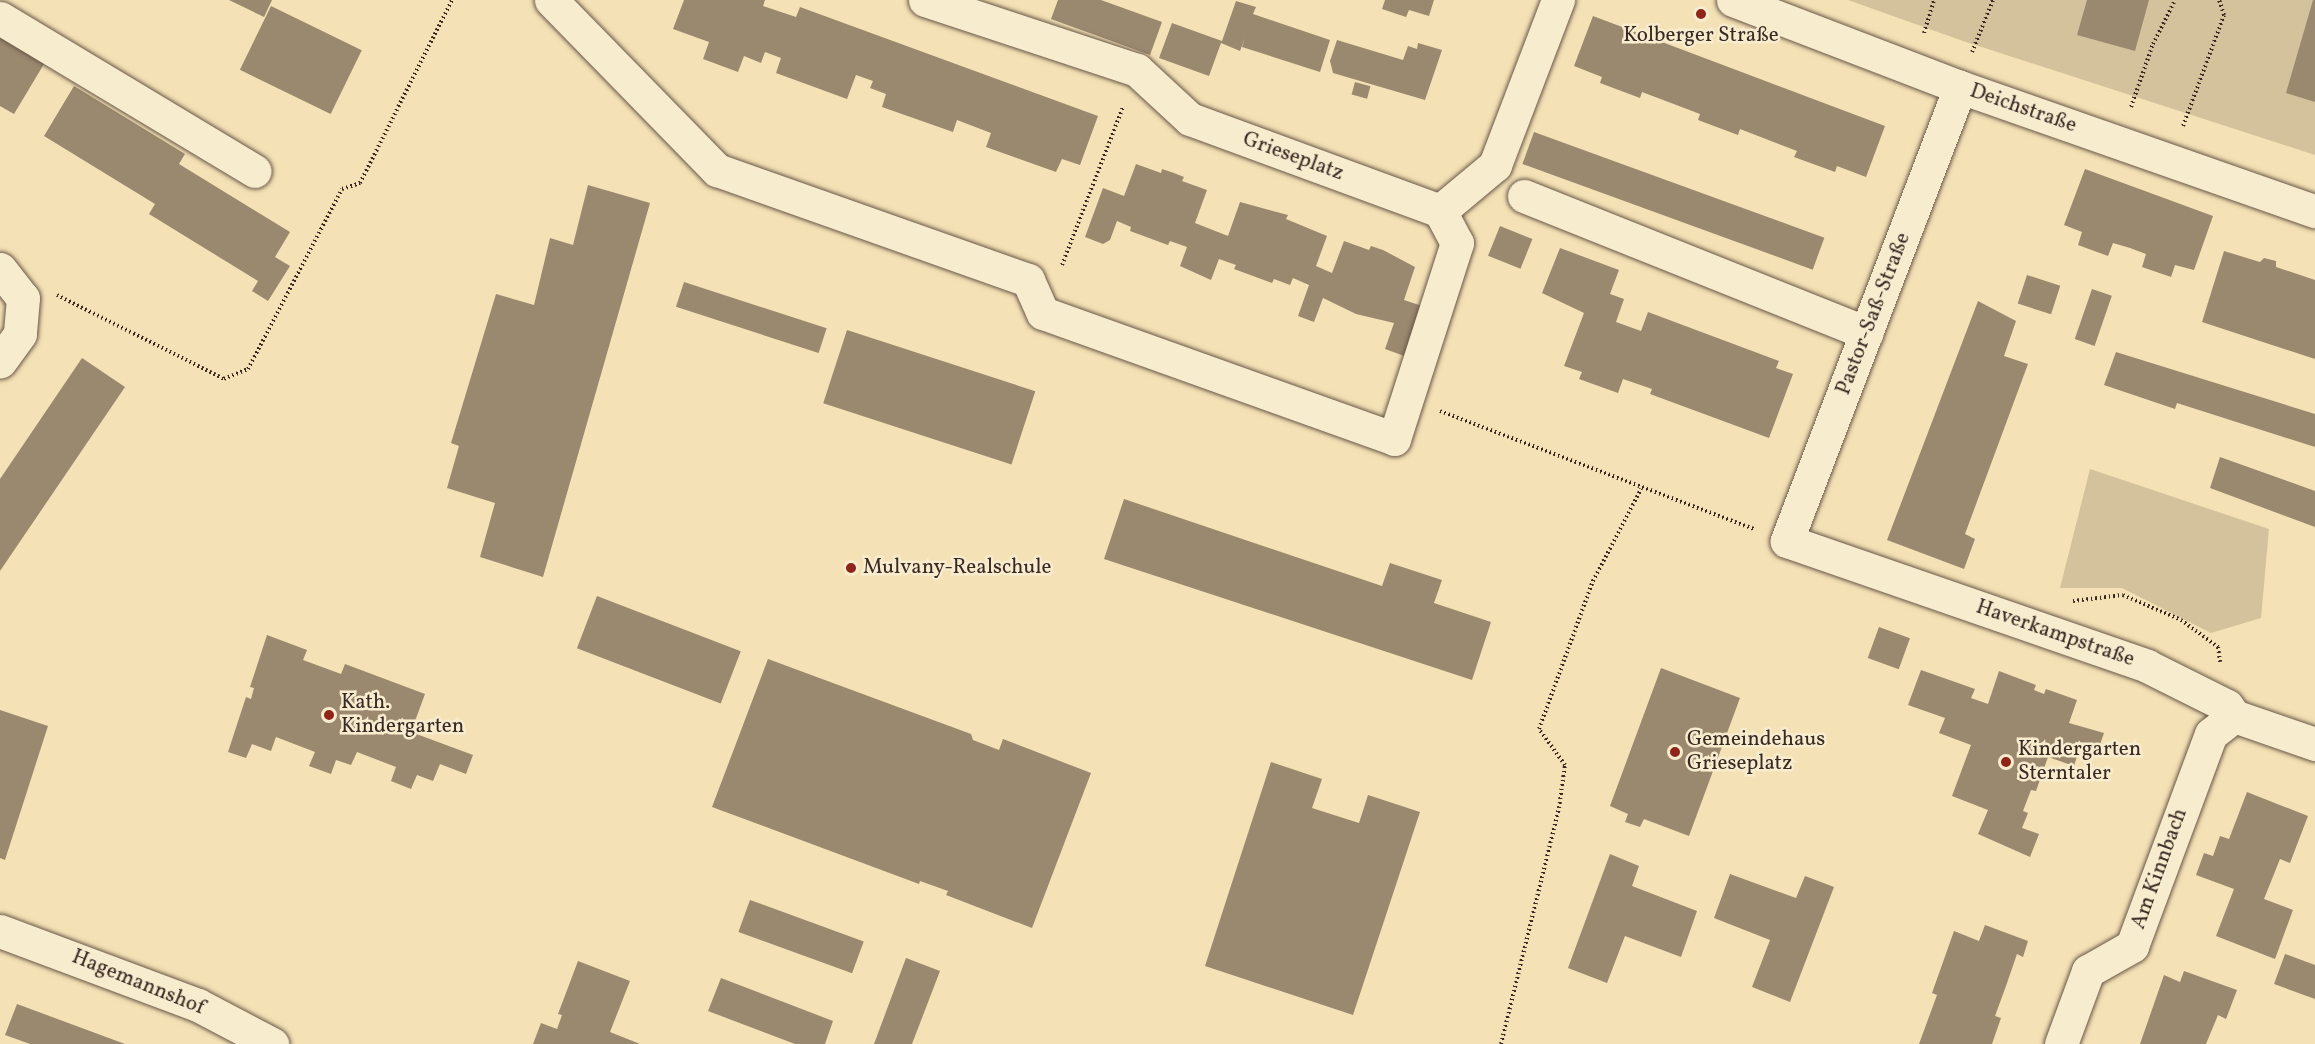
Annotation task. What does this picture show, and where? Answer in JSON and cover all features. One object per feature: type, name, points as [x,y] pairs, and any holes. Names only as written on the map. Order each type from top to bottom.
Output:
[{"type":"street","points":[[551,0],[717,170],[1028,280],[1043,313],[1394,439],[1409,399],[1457,243],[1440,211],[1496,165],[1558,0]]},
{"type":"street","name":"Grieseplatz","points":[[925,0],[1137,70],[1190,119],[1440,211]]},
{"type":"street","name":"Deichstraße","points":[[1733,0],[1960,87],[2315,211]]},
{"type":"street","points":[[0,18],[255,171]]},
{"type":"street","name":"Pastor-Saß-Straße","points":[[1787,541],[1960,87]]},
{"type":"street","points":[[1524,196],[1867,333]]},
{"type":"street","points":[[0,269],[23,298],[20,334],[0,362]]},
{"type":"street","name":"Haverkampstraße","points":[[1787,541],[2147,666],[2226,706],[2234,716],[2315,744]]},
{"type":"street","name":"Am Kinnbach","points":[[2061,1044],[2088,971],[2132,946],[2211,734],[2234,716]]},
{"type":"street","name":"Hagemannshof","points":[[0,931],[198,1005],[272,1044]]},
{"type":"path","points":[[23,298],[63,294],[224,379],[248,369],[342,189],[360,183],[452,0]]},
{"type":"path","points":[[1960,87],[1994,0]]},
{"type":"path","points":[[2119,142],[2153,44],[2175,0]]},
{"type":"path","points":[[2171,160],[2224,15],[2219,0]]},
{"type":"path","points":[[1043,313],[1137,70]]},
{"type":"path","points":[[1409,399],[1641,489],[1787,541]]},
{"type":"path","points":[[1501,1044],[1559,808],[1565,765],[1539,729],[1593,581],[1641,489]]},
{"type":"shaded area","points":[[1848,0],[2315,0],[2315,155],[1963,41]]},
{"type":"shaded area","points":[[2090,469],[2269,529],[2261,618],[2211,633],[2122,588],[2060,588]]},
{"type":"building","points":[[229,0],[272,0],[264,17]]},
{"type":"building","points":[[684,0],[765,0],[763,6],[796,17],[800,7],[1098,116],[1080,165],[1062,159],[1056,172],[986,147],[991,133],[957,120],[953,132],[882,107],[886,94],[870,88],[873,81],[856,75],[847,99],[776,73],[781,58],[765,52],[761,63],[744,56],[738,72],[703,59],[709,42],[673,29]]},
{"type":"building","points":[[1058,0],[1101,0],[1162,22],[1150,55],[1051,19]]},
{"type":"building","points":[[1385,0],[1434,0],[1429,16],[1409,10],[1406,17],[1382,9]]},
{"type":"building","points":[[2087,0],[2149,0],[2135,51],[2077,35]]},
{"type":"building","points":[[2313,0],[2315,0],[2315,102],[2286,93]]},
{"type":"building","points":[[1236,1],[1256,7],[1253,14],[1330,40],[1320,72],[1242,47],[1245,38],[1240,51],[1221,43],[1209,76],[1159,58],[1172,23],[1222,41]]},
{"type":"building","points":[[271,6],[362,50],[331,114],[240,70]]},
{"type":"building","points":[[1593,16],[1885,126],[1866,177],[1837,166],[1835,172],[1794,157],[1797,151],[1740,129],[1738,135],[1698,120],[1700,114],[1642,92],[1640,98],[1600,83],[1602,77],[1574,66]]},
{"type":"building","points":[[0,36],[44,64],[14,114],[0,106]]},
{"type":"building","points":[[1337,40],[1403,60],[1408,46],[1417,49],[1418,43],[1442,50],[1425,100],[1333,73],[1330,61]]},
{"type":"building","points":[[1355,82],[1370,86],[1367,99],[1352,95]]},
{"type":"building","points":[[74,86],[185,154],[179,164],[290,232],[275,257],[290,266],[268,301],[252,291],[258,281],[149,214],[155,204],[44,136]]},
{"type":"building","points":[[1534,132],[1824,238],[1813,270],[1522,164]]},
{"type":"building","points":[[1136,164],[1161,173],[1162,169],[1174,173],[1184,177],[1182,181],[1207,190],[1195,223],[1228,236],[1240,202],[1288,215],[1286,219],[1327,236],[1316,266],[1332,273],[1344,241],[1369,250],[1371,246],[1383,250],[1415,267],[1404,300],[1425,307],[1407,357],[1385,349],[1394,323],[1356,314],[1323,298],[1314,322],[1298,316],[1309,285],[1293,278],[1290,285],[1274,279],[1272,283],[1234,269],[1236,265],[1219,259],[1211,280],[1180,266],[1187,247],[1170,241],[1168,245],[1130,231],[1131,227],[1117,221],[1110,240],[1103,244],[1085,237],[1103,188],[1124,196]]},
{"type":"building","points":[[2085,169],[2213,216],[2194,270],[2175,265],[2171,277],[2142,267],[2146,254],[2130,248],[2113,243],[2108,256],[2078,245],[2082,232],[2064,225]]},
{"type":"building","points":[[588,185],[650,203],[543,577],[480,557],[495,503],[447,488],[459,446],[451,443],[496,294],[534,305],[550,238],[573,245]]},
{"type":"building","points":[[1500,226],[1532,239],[1520,269],[1488,256]]},
{"type":"building","points":[[1560,248],[1619,270],[1610,294],[1624,299],[1616,322],[1641,331],[1648,312],[1779,361],[1776,368],[1793,374],[1769,438],[1650,394],[1652,389],[1623,379],[1618,393],[1579,379],[1582,372],[1564,366],[1584,313],[1542,293]]},
{"type":"building","points":[[2224,251],[2260,262],[2264,258],[2276,261],[2276,267],[2315,280],[2315,359],[2202,322]]},
{"type":"building","points":[[2027,275],[2060,286],[2051,314],[2018,304]]},
{"type":"building","points":[[684,282],[827,328],[819,353],[676,307]]},
{"type":"building","points":[[2092,289],[2112,296],[2095,346],[2075,339]]},
{"type":"building","points":[[1978,301],[2016,321],[2004,356],[2028,364],[1965,534],[1975,539],[1964,569],[1887,540]]},
{"type":"building","points":[[847,330],[1035,391],[1012,464],[823,403]]},
{"type":"building","points":[[2116,352],[2315,414],[2315,447],[2177,403],[2175,409],[2104,385]]},
{"type":"building","points":[[82,358],[125,387],[0,571],[0,479]]},
{"type":"building","points":[[2220,457],[2315,491],[2315,527],[2210,488]]},
{"type":"building","points":[[1124,499],[1382,586],[1390,563],[1442,580],[1434,603],[1491,622],[1472,680],[1104,559]]},
{"type":"building","points":[[597,596],[741,651],[721,703],[577,648]]},
{"type":"building","points":[[1879,627],[1910,638],[1899,669],[1868,658]]},
{"type":"building","name":"Kath. Kindergarten","points":[[267,635],[307,650],[303,660],[341,674],[345,664],[425,694],[411,732],[473,755],[466,774],[440,764],[433,781],[417,775],[411,789],[391,781],[396,767],[357,752],[351,765],[336,760],[331,774],[309,766],[315,752],[276,737],[271,751],[252,744],[246,758],[228,752],[246,697],[251,699],[254,688],[250,687]]},
{"type":"building","points":[[768,659],[971,734],[973,740],[999,750],[1003,739],[1091,773],[1032,928],[946,895],[948,891],[920,881],[919,884],[712,807]]},
{"type":"building","name":"Gemeindehaus Grieseplatz","points":[[1661,668],[1740,698],[1689,836],[1644,819],[1640,827],[1625,822],[1628,814],[1610,806]]},
{"type":"building","name":"Kindergarten Sterntaler","points":[[1921,670],[1975,689],[1971,698],[1988,704],[1999,671],[2036,685],[2034,690],[2044,694],[2046,689],[2077,700],[2069,723],[2104,733],[2096,756],[2079,750],[2074,766],[2048,757],[2036,791],[2031,790],[2023,811],[2028,813],[2022,828],[2039,834],[2030,857],[1978,834],[1988,810],[1952,796],[1971,745],[1939,733],[1945,718],[1908,705]]},
{"type":"building","points":[[0,710],[48,726],[5,860],[0,858]]},
{"type":"building","points":[[1271,762],[1322,779],[1312,808],[1359,823],[1368,795],[1420,812],[1353,1015],[1205,966]]},
{"type":"building","points":[[2247,792],[2308,816],[2290,863],[2280,859],[2264,899],[2293,910],[2275,959],[2216,936],[2234,889],[2196,875],[2204,853],[2213,856],[2220,836],[2229,839]]},
{"type":"building","points":[[1610,854],[1639,866],[1632,886],[1697,911],[1681,957],[1625,936],[1607,983],[1568,968]]},
{"type":"building","points":[[1730,874],[1796,898],[1805,876],[1834,887],[1790,1002],[1752,987],[1770,940],[1714,918]]},
{"type":"building","points":[[750,900],[864,941],[852,973],[738,932]]},
{"type":"building","points":[[1985,925],[2028,941],[2023,957],[2017,954],[1995,1016],[2001,1018],[1992,1044],[1919,1044],[1937,995],[1932,993],[1954,931],[1979,941]]},
{"type":"building","points":[[2285,954],[2315,965],[2315,999],[2274,984]]},
{"type":"building","points":[[906,958],[940,971],[912,1044],[874,1044]]},
{"type":"building","points":[[578,961],[630,981],[610,1032],[640,1044],[533,1044],[541,1023],[557,1029],[562,1015],[558,1014]]},
{"type":"building","points":[[2184,971],[2237,990],[2226,1019],[2218,1015],[2206,1044],[2140,1044],[2164,975],[2180,982]]},
{"type":"building","points":[[721,978],[833,1021],[825,1044],[795,1044],[708,1011]]},
{"type":"building","points":[[17,1004],[125,1044],[30,1044],[5,1035]]},
{"type":"place","name":"Kolberger Straße","points":[[1701,14]]},
{"type":"place","name":"Mulvany-Realschule","points":[[851,568]]},
{"type":"place","name":"Kath. Kindergarten","points":[[329,715]]},
{"type":"place","name":"Gemeindehaus Grieseplatz","points":[[1675,752]]},
{"type":"place","name":"Kindergarten Sterntaler","points":[[2006,762]]}]
